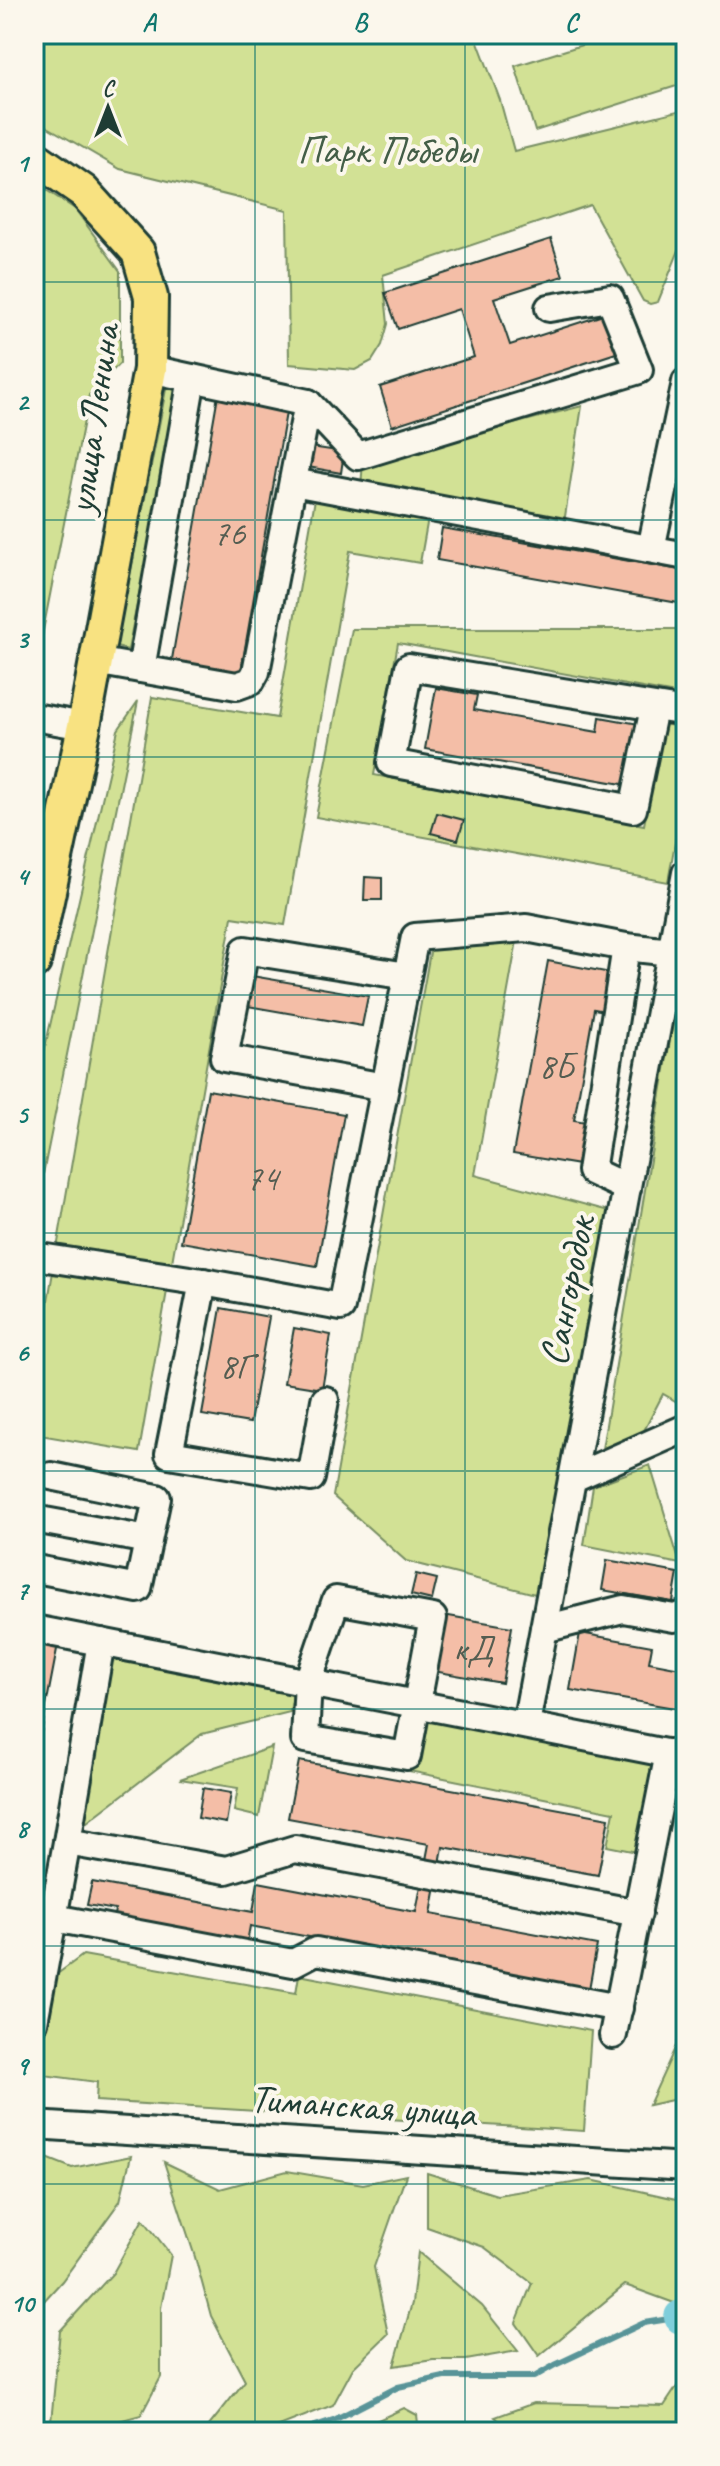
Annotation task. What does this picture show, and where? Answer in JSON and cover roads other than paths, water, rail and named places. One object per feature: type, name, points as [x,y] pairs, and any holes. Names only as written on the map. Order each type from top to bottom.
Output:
[{"type":"main road","name":"улица Ленина","points":[[34,157],[83,191],[138,252],[151,297],[150,369],[84,726],[34,962]]},
{"type":"street","points":[[150,369],[308,403],[358,456],[639,370],[610,298],[549,308]]},
{"type":"street","points":[[141,669],[192,378]]},
{"type":"street","points":[[651,549],[679,446],[686,382]]},
{"type":"street","points":[[95,661],[237,686],[251,681],[256,672],[308,403]]},
{"type":"street","points":[[293,482],[686,556]]},
{"type":"street","points":[[654,708],[633,809],[391,763],[409,667],[686,712]]},
{"type":"street","points":[[34,717],[84,726]]},
{"type":"street","name":"Сангородок","points":[[526,1724],[650,1064],[676,949],[686,873]]},
{"type":"street","points":[[34,1256],[341,1307],[415,937],[526,928],[626,947],[676,949]]},
{"type":"street","points":[[626,947],[591,1171],[627,1188]]},
{"type":"street","points":[[385,1087],[224,1058],[245,950],[407,976]]},
{"type":"street","points":[[610,1058],[650,1064]]},
{"type":"street","points":[[203,1282],[169,1454],[311,1478],[325,1400]]},
{"type":"street","points":[[573,1478],[686,1428]]},
{"type":"street","points":[[36,1569],[138,1589],[157,1498],[51,1476]]},
{"type":"street","points":[[34,1519],[148,1540]]},
{"type":"street","points":[[336,1600],[433,1618],[417,1703],[407,1756],[305,1739],[308,1682],[336,1600]]},
{"type":"street","points":[[544,1629],[623,1609],[674,1618],[686,1614]]},
{"type":"street","points":[[34,1629],[678,1755],[638,1913],[613,2035]]},
{"type":"street","points":[[34,2022],[101,1642]]},
{"type":"street","points":[[67,1842],[226,1870],[295,1849],[638,1913]]},
{"type":"street","points":[[54,1918],[293,1963],[316,1951],[619,2008]]},
{"type":"street","name":"Тиманская улица","points":[[34,2125],[686,2167]]},
{"type":"waterway","points":[[297,2432],[336,2419],[398,2387],[444,2377],[534,2377],[644,2323],[681,2317],[686,2312]]},
{"type":"waterway","points":[[681,2317],[686,2318]]},
{"type":"park label","name":"Парк Победы","points":[[387,150]]}]
